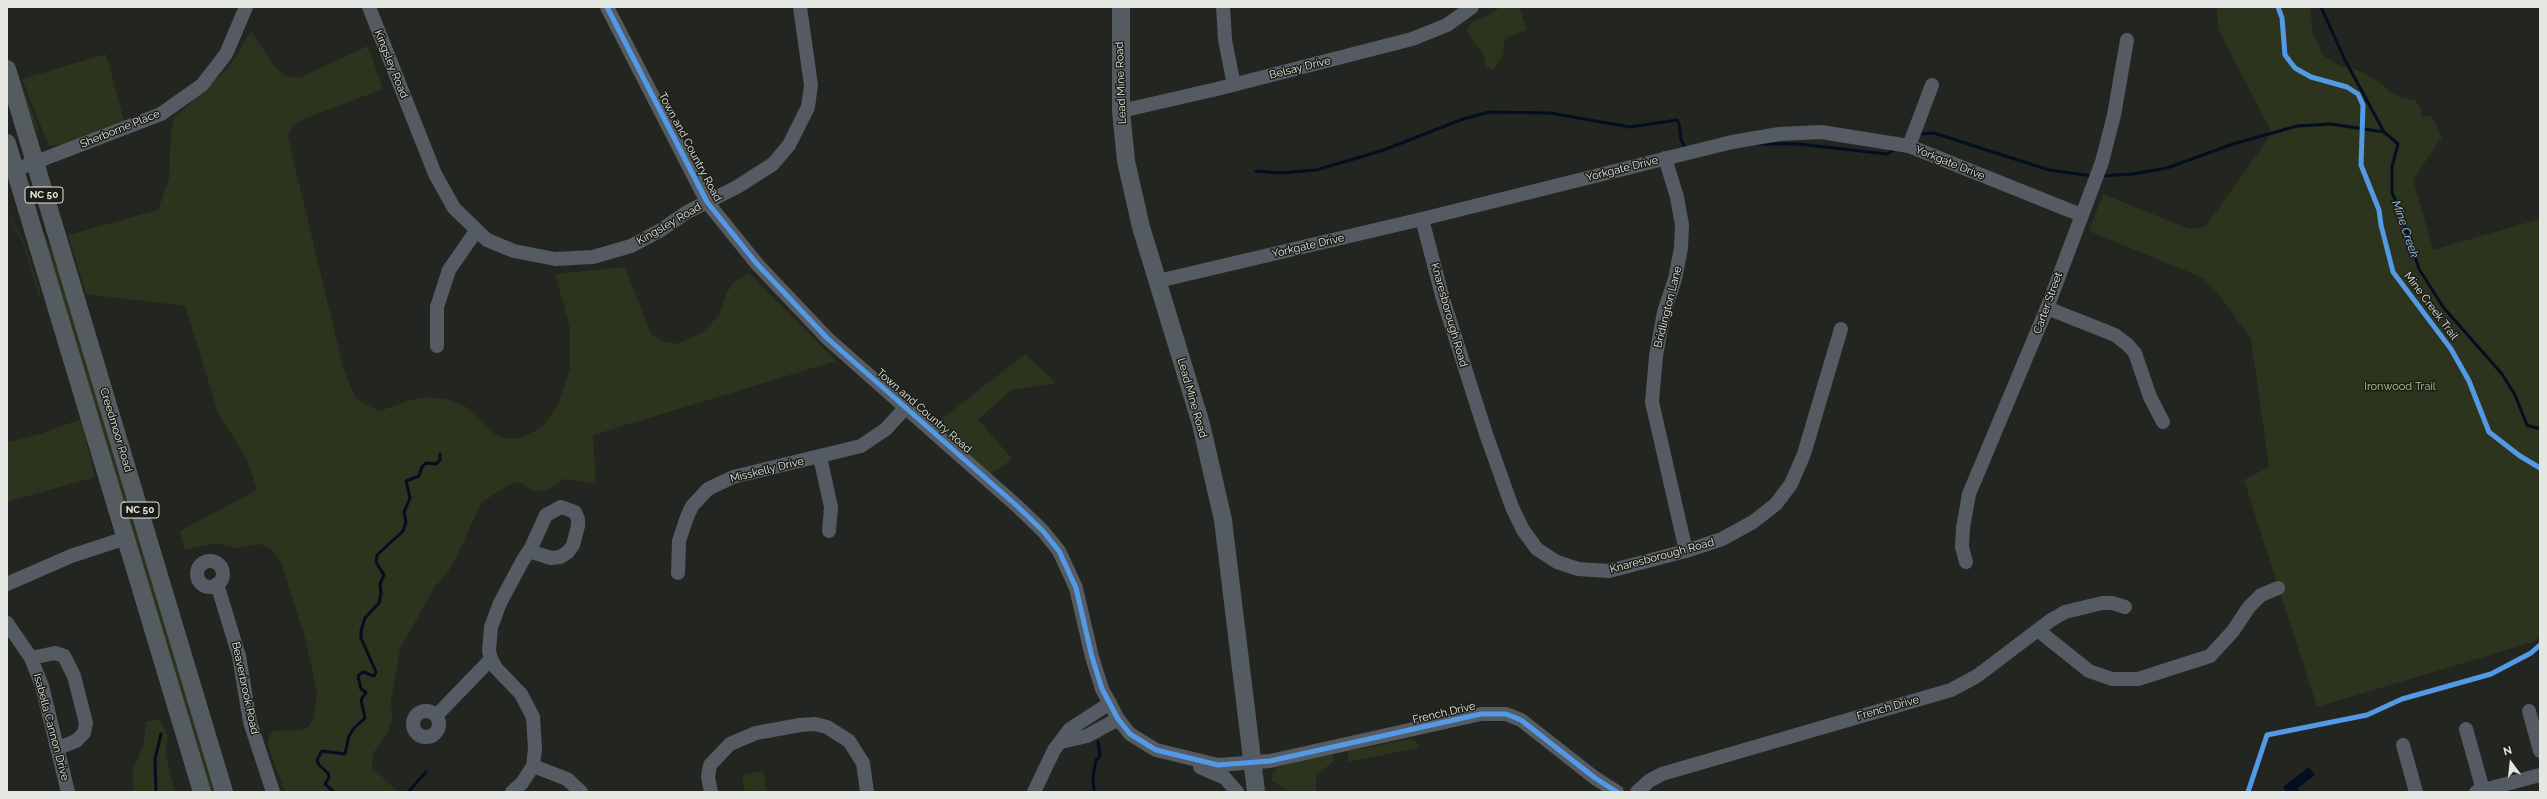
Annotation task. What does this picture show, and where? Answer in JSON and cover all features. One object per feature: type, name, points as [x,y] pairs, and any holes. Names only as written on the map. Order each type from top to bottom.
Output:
[{"type":"main road","name":"Lead Mine Road","points":[[1121,7],[1121,111],[1132,195],[1201,424],[1223,520],[1256,792]]},
{"type":"main road","name":"Creedmoor Road","points":[[7,69],[224,792]]},
{"type":"main road","name":"Creedmoor Road","points":[[7,143],[202,792]]},
{"type":"street","name":"Sherborne Place","points":[[15,170],[161,114],[202,85],[226,54],[246,7]]},
{"type":"street","name":"Kingsley Road","points":[[369,7],[435,174],[454,208],[487,240],[514,251],[555,259],[593,256],[631,246],[773,164],[789,145],[800,126],[808,107],[811,85],[800,7]]},
{"type":"street","name":"Town and Country Road","points":[[607,7],[707,202],[757,264],[828,339],[1022,511],[1043,531],[1059,551],[1074,581],[1092,657],[1110,703],[1118,719],[1130,734],[1145,744],[1176,757],[1218,765],[1253,761]]},
{"type":"street","points":[[1223,7],[1225,40],[1234,85]]},
{"type":"street","name":"Belsay Drive","points":[[1121,111],[1234,85],[1412,39],[1447,25],[1472,7]]},
{"type":"street","name":"Carter Street","points":[[1966,562],[1962,547],[1963,528],[1969,494],[2048,308],[2081,215],[2102,162],[2114,115],[2127,40]]},
{"type":"street","points":[[1909,146],[1932,85]]},
{"type":"street","name":"Yorkgate Drive","points":[[1158,281],[1422,219],[1732,142],[1779,134],[1822,132],[1909,146],[2081,215]]},
{"type":"street","name":"Bridlington Lane","points":[[1665,158],[1677,197],[1682,225],[1681,248],[1675,279],[1664,312],[1656,356],[1652,402],[1686,551]]},
{"type":"street","name":"Knaresborough Road","points":[[1422,219],[1443,299],[1488,441],[1512,507],[1523,530],[1537,549],[1557,562],[1578,569],[1609,572],[1686,551],[1722,539],[1753,522],[1776,504],[1791,484],[1804,454],[1840,328]]},
{"type":"street","points":[[437,346],[437,307],[449,270],[476,231]]},
{"type":"street","points":[[2048,308],[2115,335],[2128,345],[2135,353],[2150,397],[2163,422]]},
{"type":"street","name":"Misskelly Drive","points":[[678,573],[680,540],[687,517],[692,506],[708,489],[733,477],[861,446],[873,440],[886,429],[905,408]]},
{"type":"street","points":[[820,457],[831,507],[829,531]]},
{"type":"street","points":[[7,584],[71,556],[126,538]]},
{"type":"street","points":[[512,792],[522,783],[533,766],[535,749],[533,717],[521,694],[496,668],[491,659],[489,640],[495,614],[529,551]]},
{"type":"street","name":"Beaverbrook Road","points":[[217,584],[239,656],[250,722],[273,792]]},
{"type":"street","points":[[2039,630],[2089,671],[2112,679],[2138,679],[2210,656],[2233,631],[2249,607],[2261,596],[2278,588]]},
{"type":"street","name":"French Drive","points":[[1637,792],[1649,781],[1662,774],[1951,690],[1977,676],[2056,617],[2081,607],[2112,603],[2125,607]]},
{"type":"street","name":"Isabella Cannon Drive","points":[[7,623],[31,658],[42,686],[68,792]]},
{"type":"street","points":[[31,658],[55,653],[64,656],[74,676],[86,723],[84,733],[76,741],[58,748]]},
{"type":"street","points":[[436,716],[491,659]]},
{"type":"street","points":[[1034,792],[1048,761],[1070,729],[1110,703]]},
{"type":"street","points":[[2529,711],[2540,751]]},
{"type":"street","name":"French Drive","points":[[1253,761],[1270,761],[1481,714],[1506,714],[1521,720],[1595,778],[1617,792]]},
{"type":"street","points":[[1061,742],[1087,736],[1118,719]]},
{"type":"street","points":[[711,792],[708,777],[710,766],[730,744],[756,733],[800,724],[816,724],[827,727],[849,741],[863,763],[867,792]]},
{"type":"street","points":[[2466,729],[2480,791],[2506,788],[2540,775]]},
{"type":"street","points":[[2403,745],[2416,792]]},
{"type":"street","points":[[1176,757],[1225,778],[1237,792]]},
{"type":"street","points":[[533,766],[567,779],[581,792]]},
{"type":"green space","points":[[1500,7],[1519,7],[1527,30],[1505,38],[1503,55],[1493,70],[1486,66],[1485,57],[1466,30],[1473,21],[1490,15]]},
{"type":"green space","name":"Ironwood Trail","points":[[2217,7],[2310,7],[2313,36],[2319,45],[2321,54],[2341,67],[2358,70],[2381,83],[2390,92],[2403,98],[2415,100],[2421,108],[2421,118],[2431,115],[2442,137],[2413,180],[2433,250],[2539,219],[2540,637],[2533,642],[2317,707],[2244,480],[2269,467],[2251,339],[2218,293],[2203,278],[2089,231],[2103,194],[2189,229],[2205,227],[2272,133],[2218,29]]},
{"type":"green space","points":[[251,31],[275,67],[286,76],[299,78],[368,46],[383,89],[306,118],[292,126],[288,137],[344,371],[356,398],[366,405],[380,411],[410,400],[429,397],[449,400],[466,407],[496,435],[505,438],[521,438],[542,427],[558,405],[570,369],[570,328],[555,274],[625,267],[651,334],[662,341],[677,344],[703,332],[720,314],[726,294],[734,282],[749,273],[836,361],[593,435],[596,484],[564,479],[551,488],[540,491],[532,491],[520,482],[510,484],[481,503],[458,554],[448,572],[434,588],[400,649],[391,701],[392,719],[387,734],[374,752],[372,763],[373,768],[398,792],[285,792],[268,746],[269,736],[274,731],[303,730],[310,725],[314,717],[317,691],[305,638],[281,562],[271,549],[260,544],[235,548],[215,543],[185,550],[180,531],[257,490],[247,459],[218,413],[185,306],[86,294],[68,235],[158,210],[169,178],[171,130],[174,118],[229,67]]},
{"type":"green space","points":[[106,54],[125,124],[75,143],[49,146],[22,79]]},
{"type":"green space","points":[[14,69],[16,69],[39,131],[36,129],[20,92]]},
{"type":"green space","points":[[7,200],[15,226],[24,241],[40,292],[39,303],[38,292],[23,242],[14,227]]},
{"type":"green space","points":[[43,231],[64,278],[218,792],[208,792],[40,232]]},
{"type":"green space","points":[[1025,354],[1056,383],[1012,390],[978,419],[1012,459],[991,474],[934,425]]},
{"type":"green space","points":[[81,419],[95,477],[7,502],[7,440],[10,442],[40,434]]},
{"type":"green space","points":[[160,720],[168,736],[165,753],[175,792],[133,792],[133,770],[144,743],[146,721]]},
{"type":"green space","points":[[1411,739],[1418,743],[1419,748],[1347,762],[1349,751]]},
{"type":"green space","points":[[1325,754],[1332,755],[1335,760],[1316,776],[1316,792],[1290,792],[1272,781],[1272,774],[1278,767]]},
{"type":"green space","points":[[763,771],[767,792],[745,792],[742,775]]},
{"type":"water","points":[[2309,767],[2315,775],[2298,788],[2299,792],[2286,792],[2283,787]]},
{"type":"waterway","name":"Mine Creek","points":[[2321,7],[2345,60],[2384,132],[2398,144],[2392,167],[2392,193],[2398,205],[2419,269],[2443,307],[2502,374],[2515,395],[2527,425],[2540,429]]},
{"type":"waterway","points":[[1256,171],[1281,173],[1316,170],[1381,151],[1463,119],[1489,112],[1550,113],[1630,127],[1677,120],[1679,123],[1681,140],[1686,149]]},
{"type":"waterway","points":[[2102,176],[2132,174],[2167,168],[2233,144],[2297,126],[2331,124],[2384,132]]},
{"type":"waterway","points":[[1918,134],[1934,133],[2049,170],[2092,176]]},
{"type":"waterway","points":[[1756,144],[1798,144],[1887,154],[1895,149]]},
{"type":"waterway","points":[[334,792],[325,784],[329,778],[328,773],[319,765],[317,760],[322,751],[345,754],[349,736],[354,728],[365,718],[361,700],[366,692],[361,689],[358,676],[363,672],[374,676],[376,672],[361,638],[361,631],[365,618],[379,603],[381,593],[380,584],[384,575],[376,562],[377,555],[403,531],[406,522],[404,512],[410,498],[406,481],[419,476],[422,467],[426,463],[436,464],[440,460],[440,454]]},
{"type":"waterway","points":[[156,792],[155,759],[161,734]]},
{"type":"waterway","points":[[1094,792],[1093,777],[1096,760],[1100,756],[1098,742]]},
{"type":"waterway","points":[[408,792],[426,772]]},
{"type":"cycle path","points":[[607,7],[707,202],[757,264],[828,339],[1017,506],[1043,531],[1059,551],[1076,588],[1092,657],[1102,689],[1118,719],[1130,734],[1156,750],[1218,765],[1270,761],[1481,714],[1506,714],[1521,720],[1595,778],[1617,792]]},
{"type":"cycle path","name":"Mine Creek Trail","points":[[2278,7],[2282,18],[2285,55],[2295,68],[2311,77],[2347,87],[2358,94],[2363,105],[2361,165],[2379,210],[2381,225],[2393,272],[2451,349],[2469,381],[2489,432],[2520,456],[2540,468]]},
{"type":"cycle path","points":[[2248,792],[2267,735],[2367,715],[2402,699],[2491,674],[2531,653],[2540,645]]}]
